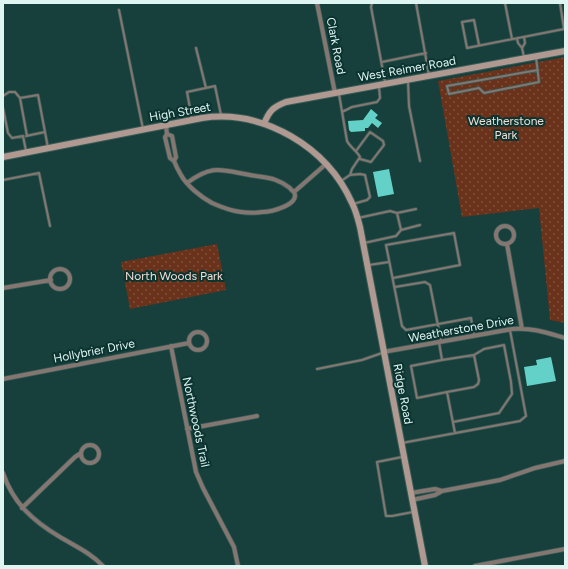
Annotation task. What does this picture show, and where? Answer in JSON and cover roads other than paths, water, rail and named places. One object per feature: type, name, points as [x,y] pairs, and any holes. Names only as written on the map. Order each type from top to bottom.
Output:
[{"type":"main road","name":"West Reimer Road","points":[[264,124],[267,116],[272,110],[286,102],[565,50]]},
{"type":"main road","name":"High Street","points":[[3,157],[215,116],[242,118],[264,124],[295,138],[326,164],[340,182],[353,204],[360,227]]},
{"type":"main road","name":"Ridge Road","points":[[360,227],[424,566]]},
{"type":"street","name":"Clark Road","points":[[318,3],[337,93]]},
{"type":"street","points":[[166,126],[168,134],[165,137],[170,158],[174,161],[181,176],[187,183],[211,202],[228,209],[241,212],[262,212],[286,206],[292,202],[295,197],[294,192],[283,183],[272,178],[219,170],[207,171],[196,176],[187,183]]},
{"type":"street","points":[[294,192],[326,164]]},
{"type":"street","points":[[502,226],[509,226],[513,230],[515,236],[512,241],[507,244],[501,243],[496,239],[496,232],[502,226]]},
{"type":"street","points":[[507,244],[522,329]]},
{"type":"street","points":[[59,269],[67,272],[70,278],[68,284],[63,288],[56,288],[51,280],[52,274],[59,269]]},
{"type":"street","points":[[3,288],[51,280]]},
{"type":"street","name":"Weatherstone Drive","points":[[383,352],[522,329],[533,329],[565,338]]},
{"type":"street","name":"Hollybrier Drive","points":[[197,332],[202,333],[207,340],[206,346],[201,350],[195,350],[189,343],[192,335],[197,332]]},
{"type":"street","name":"Hollybrier Drive","points":[[3,379],[189,343]]},
{"type":"street","name":"Northwoods Trail","points":[[171,346],[196,472],[234,547],[238,566]]},
{"type":"street","points":[[187,429],[257,416]]},
{"type":"street","points":[[22,508],[81,453],[86,446],[93,445],[98,448],[100,454],[96,462],[87,463],[82,459],[81,453]]},
{"type":"street","points":[[411,493],[435,490],[442,491],[500,480],[535,468],[565,461]]},
{"type":"street","points":[[3,473],[14,497],[22,508],[35,520],[90,554],[103,566]]},
{"type":"street","points":[[412,500],[435,495],[442,491]]},
{"type":"street","points":[[475,566],[565,549]]},
{"type":"lane","points":[[372,3],[371,7],[386,84]]},
{"type":"lane","points":[[416,3],[430,76]]},
{"type":"lane","points":[[505,3],[512,39]]},
{"type":"lane","points":[[479,46],[474,20],[462,22],[467,48],[479,46],[564,29],[560,3]]},
{"type":"lane","points":[[119,10],[143,130]]},
{"type":"lane","points":[[522,48],[525,43],[524,37]]},
{"type":"lane","points":[[517,38],[518,43],[522,48],[524,58]]},
{"type":"lane","points":[[196,48],[206,88]]},
{"type":"lane","points":[[381,62],[426,53]]},
{"type":"lane","points":[[536,56],[538,70],[539,82],[484,93],[479,88],[449,94],[447,86],[538,70]]},
{"type":"lane","points":[[408,80],[410,106],[420,161]]},
{"type":"lane","points":[[342,112],[352,107],[377,102],[380,98],[379,85]]},
{"type":"lane","points":[[192,120],[187,92],[215,86],[221,116]]},
{"type":"lane","points":[[3,96],[9,92],[15,92],[20,98],[27,136]]},
{"type":"lane","points":[[337,93],[347,141],[360,158],[371,162],[384,145],[383,141],[370,132],[356,151]]},
{"type":"lane","points":[[20,98],[38,95],[48,148]]},
{"type":"lane","points":[[3,108],[8,133],[12,138],[45,132]]},
{"type":"lane","points":[[23,136],[26,153]]},
{"type":"lane","points":[[350,175],[352,169],[360,158]]},
{"type":"lane","points":[[3,180],[39,173],[50,226]]},
{"type":"lane","points":[[340,182],[350,175],[365,175],[370,197],[367,200],[353,204]]},
{"type":"lane","points":[[357,218],[390,211],[397,213],[416,209]]},
{"type":"lane","points":[[397,213],[401,230]]},
{"type":"lane","points":[[363,244],[396,236],[401,230],[420,226]]},
{"type":"lane","points":[[392,278],[460,265],[454,233],[386,245],[392,278],[402,326],[406,330],[471,318],[474,336]]},
{"type":"lane","points":[[367,266],[390,262]]},
{"type":"lane","points":[[394,287],[425,282],[430,285],[438,324],[442,360]]},
{"type":"lane","points":[[401,443],[520,421],[526,416],[510,330]]},
{"type":"lane","points":[[453,422],[499,413],[512,394],[504,345],[484,349],[474,355],[411,366],[417,398],[474,387],[478,384],[479,380],[474,355]]},
{"type":"lane","points":[[317,369],[362,360],[383,352]]},
{"type":"lane","points":[[447,392],[455,433]]},
{"type":"lane","points":[[404,456],[377,462],[386,516],[414,512]]},
{"type":"park label","name":"Weatherstone Park","points":[[506,128]]},
{"type":"park label","name":"North Woods Park","points":[[174,276]]}]
